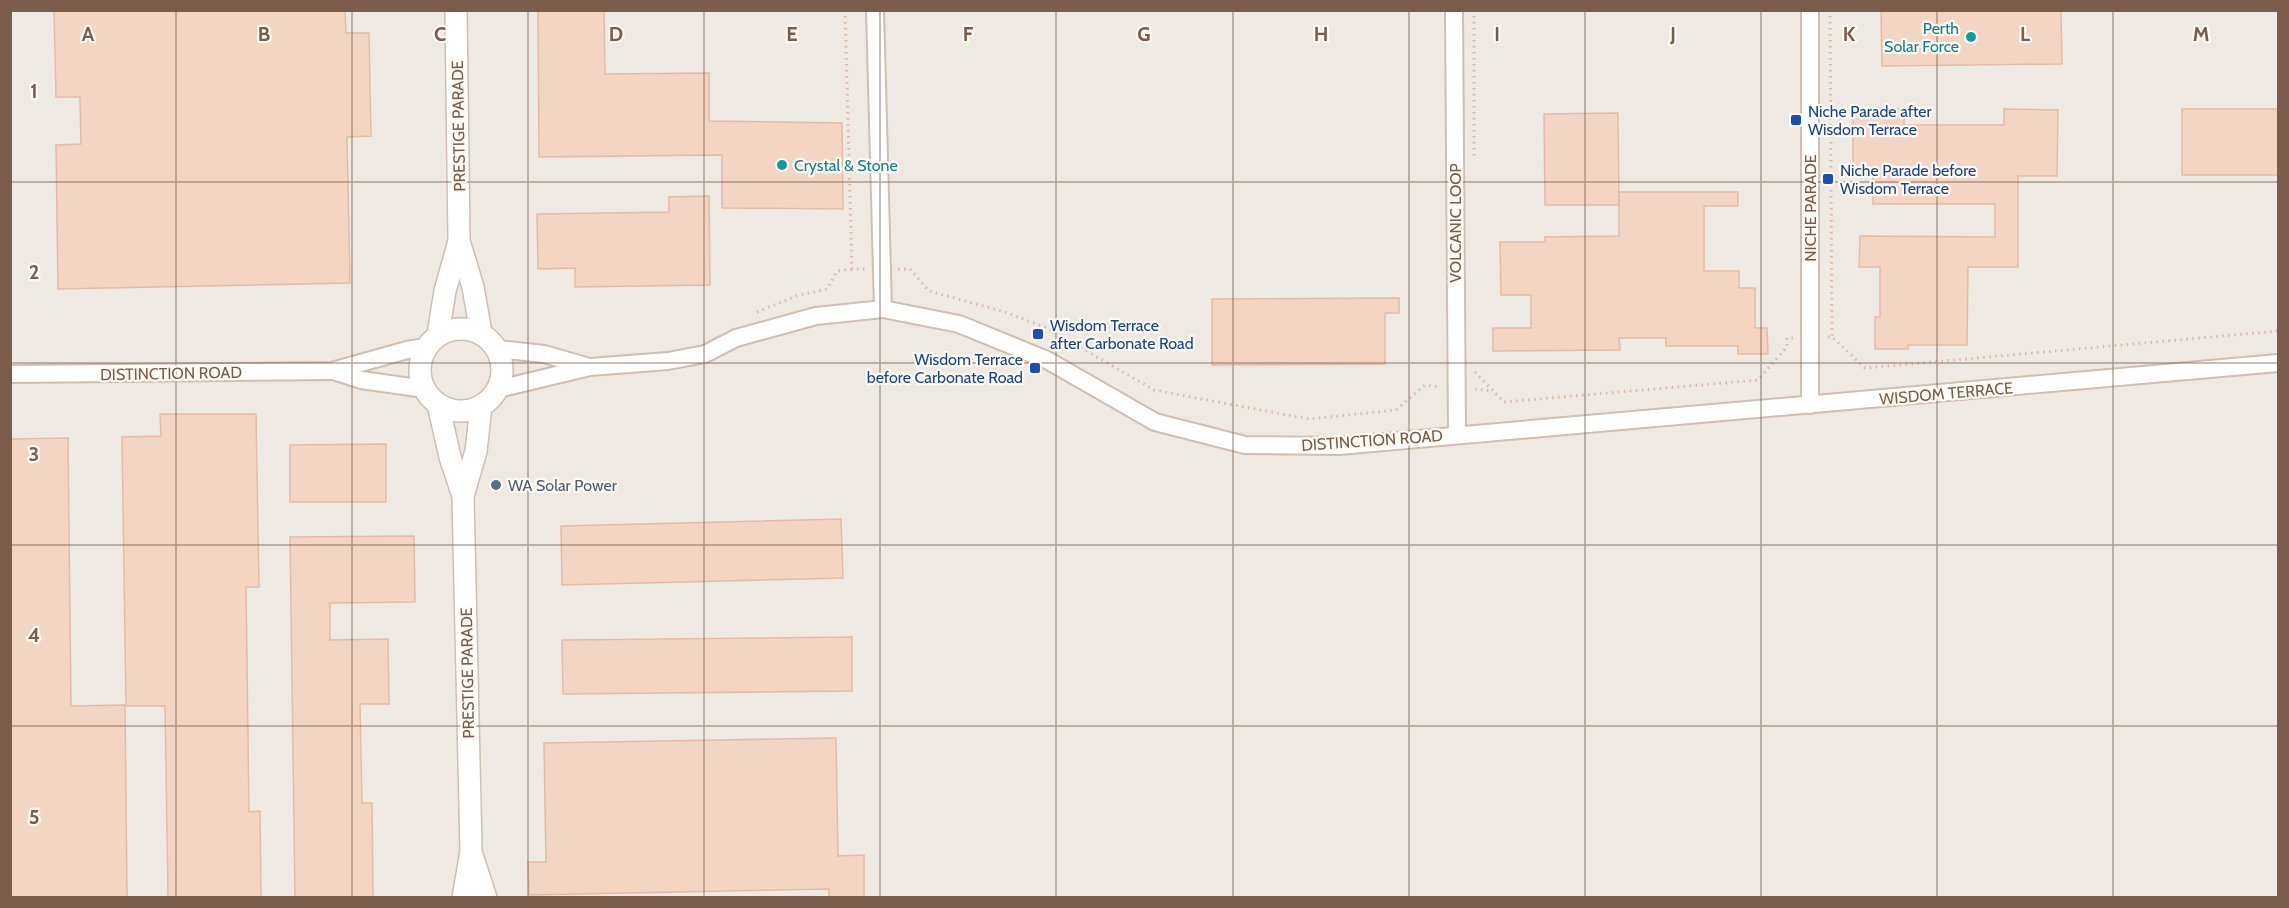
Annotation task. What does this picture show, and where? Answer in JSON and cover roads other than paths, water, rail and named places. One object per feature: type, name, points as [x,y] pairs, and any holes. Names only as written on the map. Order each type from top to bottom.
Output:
[{"type":"street","name":"PRESTIGE PARADE","points":[[456,10],[459,241],[473,287],[481,333]]},
{"type":"street","points":[[875,10],[883,309]]},
{"type":"street","name":"VOLCANIC LOOP","points":[[1454,10],[1457,435]]},
{"type":"street","name":"NICHE PARADE","points":[[1810,10],[1810,405]]},
{"type":"street","name":"PRESTIGE PARADE","points":[[432,341],[459,241]]},
{"type":"street","name":"DISTINCTION ROAD","points":[[498,389],[590,367],[668,361],[705,354],[735,338],[816,316],[883,309],[959,324],[1047,360],[1155,422],[1245,445],[1339,446],[1613,422]]},
{"type":"street","points":[[459,328],[481,333],[491,340],[498,349],[503,362],[503,376],[491,399],[467,411],[452,410],[431,397],[420,368],[432,341],[448,330],[459,328]]},
{"type":"street","name":"DISTINCTION ROAD","points":[[10,374],[332,371],[432,341]]},
{"type":"street","name":"DISTINCTION ROAD","points":[[498,349],[544,354],[590,367]]},
{"type":"street","name":"WISDOM TERRACE","points":[[1613,422],[2278,363]]},
{"type":"street","name":"DISTINCTION ROAD","points":[[332,371],[431,397]]},
{"type":"street","name":"PRESTIGE PARADE","points":[[431,397],[464,496]]},
{"type":"street","name":"PRESTIGE PARADE","points":[[463,897],[471,851],[464,496],[476,451],[481,406]]},
{"type":"street","name":"PRESTIGE PARADE","points":[[471,851],[486,897]]},
{"type":"place","name":"Perth Solar Force","points":[[1971,37]]},
{"type":"place","name":"Niche Parade after Wisdom Terrace","points":[[1796,120]]},
{"type":"place","name":"Crystal & Stone","points":[[782,165]]},
{"type":"place","name":"Niche Parade before Wisdom Terrace","points":[[1828,179]]},
{"type":"place","name":"Wisdom Terrace after Carbonate Road","points":[[1038,334]]},
{"type":"place","name":"Wisdom Terrace before Carbonate Road","points":[[1035,368]]},
{"type":"place","name":"WA Solar Power","points":[[496,485]]}]
